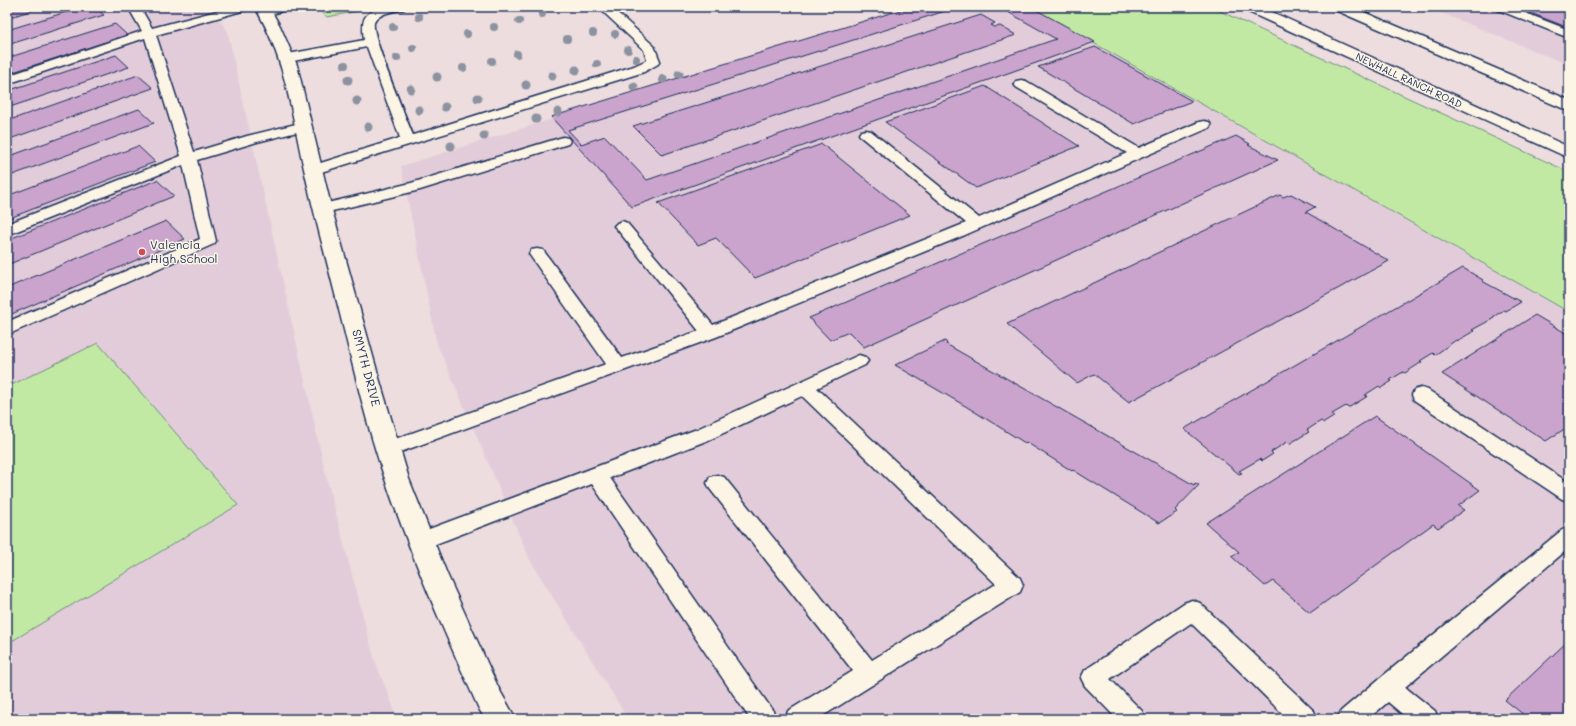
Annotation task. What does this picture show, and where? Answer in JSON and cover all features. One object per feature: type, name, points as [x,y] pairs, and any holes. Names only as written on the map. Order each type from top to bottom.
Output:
[{"type":"street","name":"NEWHALL RANCH ROAD","points":[[1249,7],[1569,153]]},
{"type":"street","points":[[1340,7],[1569,106]]},
{"type":"street","name":"SMYTH DRIVE","points":[[264,8],[288,58],[313,170],[388,449],[420,541],[489,699],[501,719]]},
{"type":"lane","points":[[7,329],[208,241],[189,158],[149,33],[134,7]]},
{"type":"lane","points":[[400,7],[383,11],[372,16],[368,24],[370,42],[408,140]]},
{"type":"lane","points":[[313,170],[639,69],[654,61],[650,49],[604,7]]},
{"type":"lane","points":[[1500,7],[1569,34]]},
{"type":"lane","points":[[7,80],[149,33],[264,8]]},
{"type":"lane","points":[[288,58],[370,42]]},
{"type":"lane","points":[[1021,84],[1138,154]]},
{"type":"lane","points":[[388,449],[617,365],[710,333],[977,224],[1204,125]]},
{"type":"lane","points":[[7,230],[189,158],[252,139],[304,126]]},
{"type":"lane","points":[[866,134],[977,224]]},
{"type":"lane","points":[[324,208],[414,187],[563,141]]},
{"type":"lane","points":[[622,226],[710,333]]},
{"type":"lane","points":[[537,254],[617,365]]},
{"type":"lane","points":[[420,541],[704,434],[859,362]]},
{"type":"lane","points":[[798,719],[1012,585],[804,387]]},
{"type":"lane","points":[[1422,395],[1569,493]]},
{"type":"lane","points":[[597,475],[764,719]]},
{"type":"lane","points":[[717,483],[869,674]]},
{"type":"lane","points":[[1350,719],[1569,536]]},
{"type":"lane","points":[[1133,719],[1094,678],[1192,610],[1305,719]]},
{"type":"lane","points":[[1387,687],[1426,719]]},
{"type":"shaded area","name":"Valencia High School","points":[[7,7],[207,7],[227,29],[326,476],[374,658],[398,719],[7,719]]},
{"type":"shaded area","points":[[911,7],[1030,7],[1569,312],[1569,719],[628,719],[530,560],[437,344],[401,166]]},
{"type":"shaded area","points":[[1427,7],[1569,7],[1569,65]]},
{"type":"green space","points":[[316,7],[362,7],[364,10],[327,17]]},
{"type":"green space","points":[[1030,7],[1211,7],[1569,172],[1569,312]]},
{"type":"green space","points":[[98,343],[238,505],[7,644],[7,387]]},
{"type":"building","points":[[7,7],[43,7],[7,18]]},
{"type":"building","points":[[83,7],[95,7],[104,15],[7,45],[7,30]]},
{"type":"building","points":[[910,7],[958,7],[568,130],[581,144],[605,136],[647,180],[1056,39],[999,7],[1031,7],[1095,42],[632,207],[551,117]]},
{"type":"building","points":[[1515,7],[1569,7],[1569,28]]},
{"type":"building","points":[[981,15],[995,23],[991,25],[995,27],[1000,26],[1016,35],[662,155],[633,126]]},
{"type":"building","points":[[115,24],[127,35],[7,74],[7,58]]},
{"type":"building","points":[[1095,47],[1192,101],[1134,124],[1038,67]]},
{"type":"building","points":[[116,55],[129,67],[7,108],[7,91]]},
{"type":"building","points":[[138,75],[153,88],[7,140],[7,121]]},
{"type":"building","points":[[985,86],[1079,146],[976,188],[885,122]]},
{"type":"building","points":[[139,109],[154,123],[7,177],[7,157]]},
{"type":"building","points":[[1236,136],[1250,144],[1248,145],[1278,160],[864,347],[849,332],[830,340],[809,318]]},
{"type":"building","points":[[822,144],[910,215],[755,278],[716,238],[698,245],[658,203]]},
{"type":"building","points":[[138,146],[155,162],[7,219],[7,196]]},
{"type":"building","points":[[157,180],[174,196],[7,265],[7,240]]},
{"type":"building","points":[[1291,194],[1315,207],[1306,212],[1389,261],[1129,402],[1094,374],[1077,383],[1007,324],[1280,195],[1283,197]]},
{"type":"building","points":[[166,221],[185,239],[7,316],[7,288]]},
{"type":"building","points":[[1463,268],[1483,280],[1482,281],[1521,302],[1506,311],[1504,310],[1493,317],[1494,318],[1472,330],[1474,331],[1457,341],[1456,340],[1435,355],[1433,353],[1405,373],[1403,372],[1390,380],[1392,381],[1381,388],[1379,386],[1365,395],[1368,396],[1348,408],[1346,406],[1332,414],[1335,416],[1324,423],[1321,421],[1307,430],[1309,432],[1289,444],[1287,442],[1271,452],[1273,454],[1262,461],[1260,459],[1239,471],[1242,473],[1239,474],[1184,429]]},
{"type":"building","points":[[1535,315],[1569,335],[1569,426],[1546,441],[1442,374]]},
{"type":"building","points":[[945,341],[947,343],[946,344],[1194,485],[1195,483],[1199,485],[1175,510],[1177,512],[1159,523],[1073,470],[1072,471],[1026,442],[1025,443],[895,365]]},
{"type":"building","points":[[1375,416],[1480,490],[1458,506],[1464,510],[1438,528],[1433,524],[1310,613],[1273,581],[1265,586],[1231,556],[1239,552],[1206,523]]},
{"type":"building","points":[[1569,640],[1569,719],[1529,719],[1505,700]]},
{"type":"place","name":"Valencia High School","points":[[142,252]]}]
